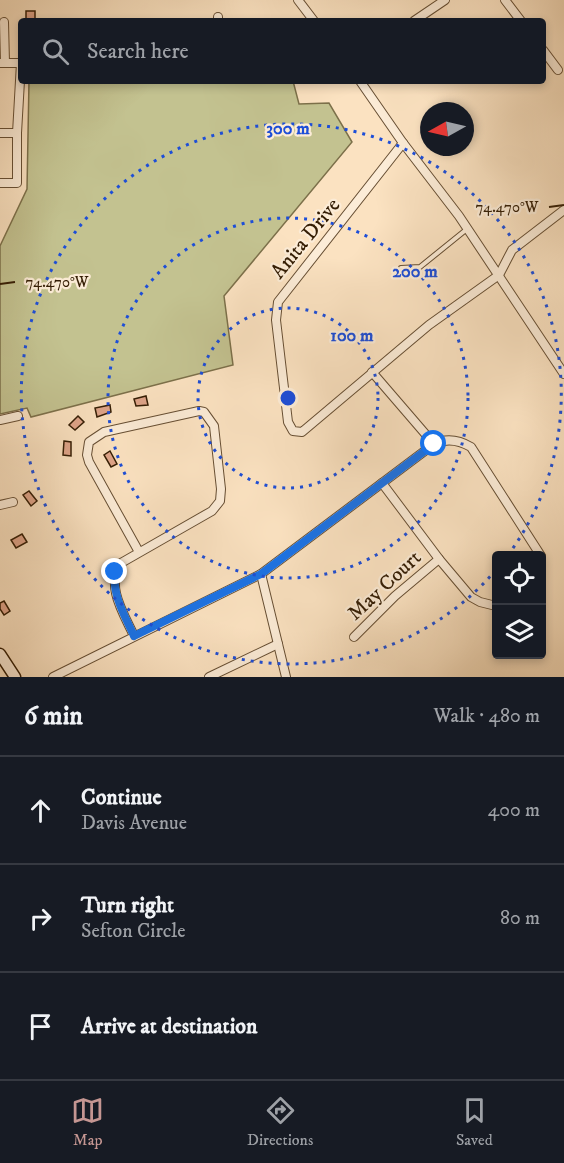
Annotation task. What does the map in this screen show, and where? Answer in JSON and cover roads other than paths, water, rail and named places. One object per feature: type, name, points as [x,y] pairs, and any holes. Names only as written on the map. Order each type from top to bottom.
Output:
[{"type":"main road","points":[[0,654],[15,677]]},
{"type":"street","points":[[298,0],[312,18]]},
{"type":"street","points":[[418,18],[445,0]]},
{"type":"street","points":[[505,0],[519,18]]},
{"type":"street","points":[[4,22],[2,63],[18,63]]},
{"type":"street","points":[[546,54],[558,70]]},
{"type":"street","points":[[0,183],[17,183],[20,84]]},
{"type":"street","points":[[362,84],[468,229],[564,372]]},
{"type":"street","points":[[0,133],[17,133]]},
{"type":"street","name":"Anita Drive","points":[[403,143],[282,295],[276,311],[288,422],[293,431],[302,432],[429,325],[499,275]]},
{"type":"street","points":[[499,275],[512,250],[562,215]]},
{"type":"street","points":[[372,372],[434,444]]},
{"type":"street","points":[[134,636],[116,595],[115,572],[121,563],[212,511],[220,501],[221,489],[214,426],[204,412],[198,411],[104,432],[89,442],[87,455],[89,462],[139,552]]},
{"type":"street","points":[[0,420],[18,416]]},
{"type":"street","points":[[53,677],[261,574],[442,440],[451,440],[471,447],[538,551]]},
{"type":"street","points":[[382,483],[439,559],[471,597],[492,605]]},
{"type":"street","points":[[0,505],[13,502]]},
{"type":"street","name":"May Court","points":[[354,637],[395,596],[439,559]]},
{"type":"street","points":[[261,574],[286,677]]},
{"type":"street","points":[[209,677],[278,644]]},
{"type":"lane","points":[[400,268],[420,267],[468,229]]}]
